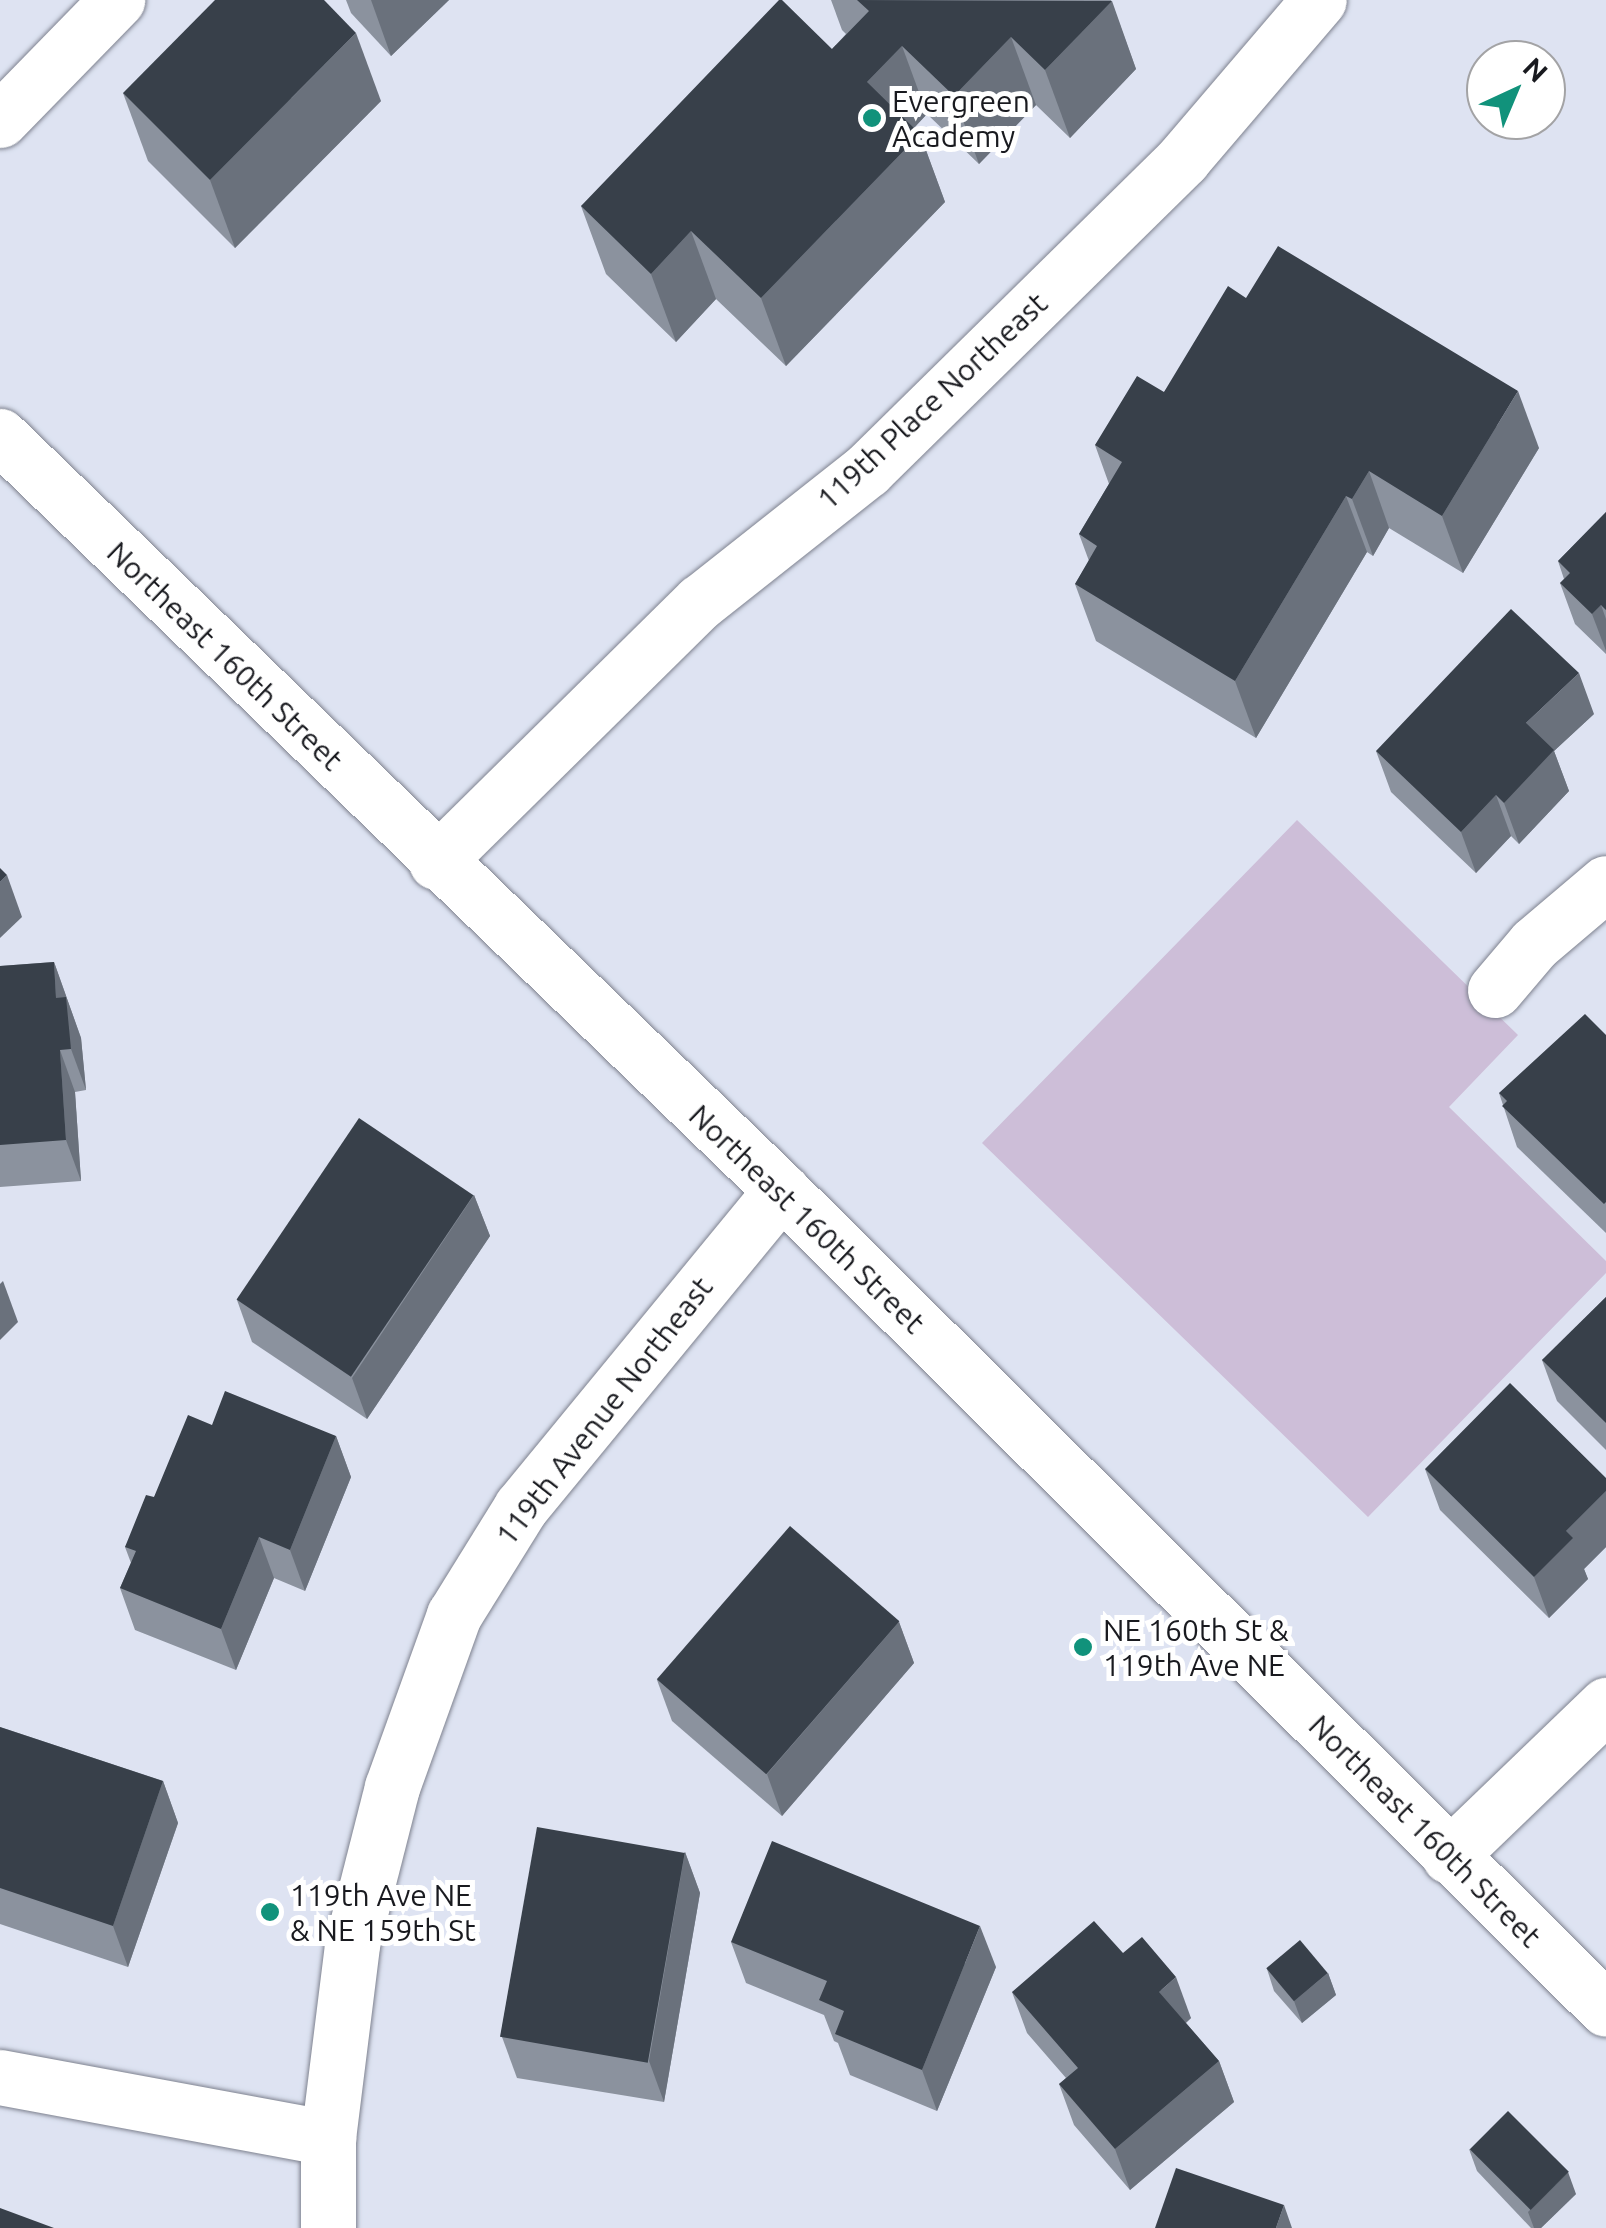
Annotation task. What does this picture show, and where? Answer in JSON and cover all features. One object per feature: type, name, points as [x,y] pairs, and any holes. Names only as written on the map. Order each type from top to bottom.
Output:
[{"type":"street","points":[[0,120],[117,0]]},
{"type":"street","name":"119th Place Northeast","points":[[436,862],[700,602],[868,470],[1183,159],[1320,0]]},
{"type":"street","name":"Northeast 160th Street","points":[[0,436],[436,862],[781,1190],[1606,2010]]},
{"type":"street","points":[[1494,990],[1534,944],[1606,882]]},
{"type":"street","name":"119th Avenue Northeast","points":[[328,2228],[328,2138],[352,1944],[392,1787],[454,1615],[521,1507],[781,1190]]},
{"type":"street","points":[[1449,1856],[1606,1705]]},
{"type":"street","points":[[0,2076],[328,2138]]},
{"type":"shaded area","points":[[1297,820],[1518,1035],[1449,1107],[1606,1261],[1606,1273],[1368,1517],[982,1143]]},
{"type":"building","points":[[215,0],[324,0],[356,33],[210,180],[123,93]]},
{"type":"building","points":[[779,0],[832,49],[869,11],[857,0],[1112,1],[1045,70],[1011,37],[954,96],[902,46],[867,82],[920,134],[761,298],[691,231],[651,274],[581,206]]},
{"type":"building","points":[[1278,246],[1518,391],[1442,516],[1369,471],[1352,499],[1346,496],[1235,681],[1075,584],[1097,546],[1079,534],[1122,462],[1095,445],[1137,376],[1164,392],[1228,286],[1246,298]]},
{"type":"building","points":[[1606,512],[1606,610],[1601,605],[1592,614],[1560,583],[1570,573],[1558,561]]},
{"type":"building","points":[[1511,609],[1579,673],[1526,723],[1554,750],[1504,803],[1496,795],[1461,832],[1376,751]]},
{"type":"building","points":[[54,962],[56,998],[66,997],[71,1049],[60,1050],[66,1140],[0,1145],[0,966]]},
{"type":"building","points":[[1585,1014],[1606,1035],[1604,1204],[1502,1106],[1507,1101],[1499,1093]]},
{"type":"building","points":[[359,1118],[473,1195],[351,1377],[237,1300]]},
{"type":"building","points":[[1606,1297],[1606,1423],[1542,1360]]},
{"type":"building","points":[[1510,1383],[1606,1478],[1606,1491],[1566,1531],[1573,1538],[1534,1577],[1425,1469]]},
{"type":"building","points":[[225,1391],[336,1436],[290,1550],[259,1537],[221,1629],[120,1588],[136,1551],[125,1547],[146,1495],[154,1497],[188,1415],[212,1425]]},
{"type":"building","points":[[790,1526],[899,1621],[766,1774],[657,1679]]},
{"type":"building","points":[[0,1727],[163,1781],[113,1926],[0,1888]]},
{"type":"building","points":[[537,1827],[685,1853],[648,2063],[500,2037]]},
{"type":"building","points":[[772,1841],[980,1926],[922,2070],[835,2034],[844,2011],[819,2000],[827,1981],[731,1942]]},
{"type":"building","points":[[1094,1921],[1123,1953],[1142,1937],[1176,1977],[1159,1992],[1219,2061],[1115,2149],[1059,2084],[1078,2068],[1012,1992]]},
{"type":"building","points":[[1300,1940],[1328,1973],[1294,2001],[1266,1968]]},
{"type":"building","points":[[1508,2111],[1569,2172],[1531,2210],[1470,2149]]},
{"type":"building","points":[[1176,2168],[1284,2205],[1276,2228],[1155,2228]]},
{"type":"building","points":[[0,2208],[54,2228],[0,2228]]},
{"type":"place","name":"Evergreen Academy","points":[[872,118]]},
{"type":"place","name":"NE 160th St & 119th Ave NE","points":[[1083,1647]]},
{"type":"place","name":"119th Ave NE & NE 159th St","points":[[270,1912]]}]
